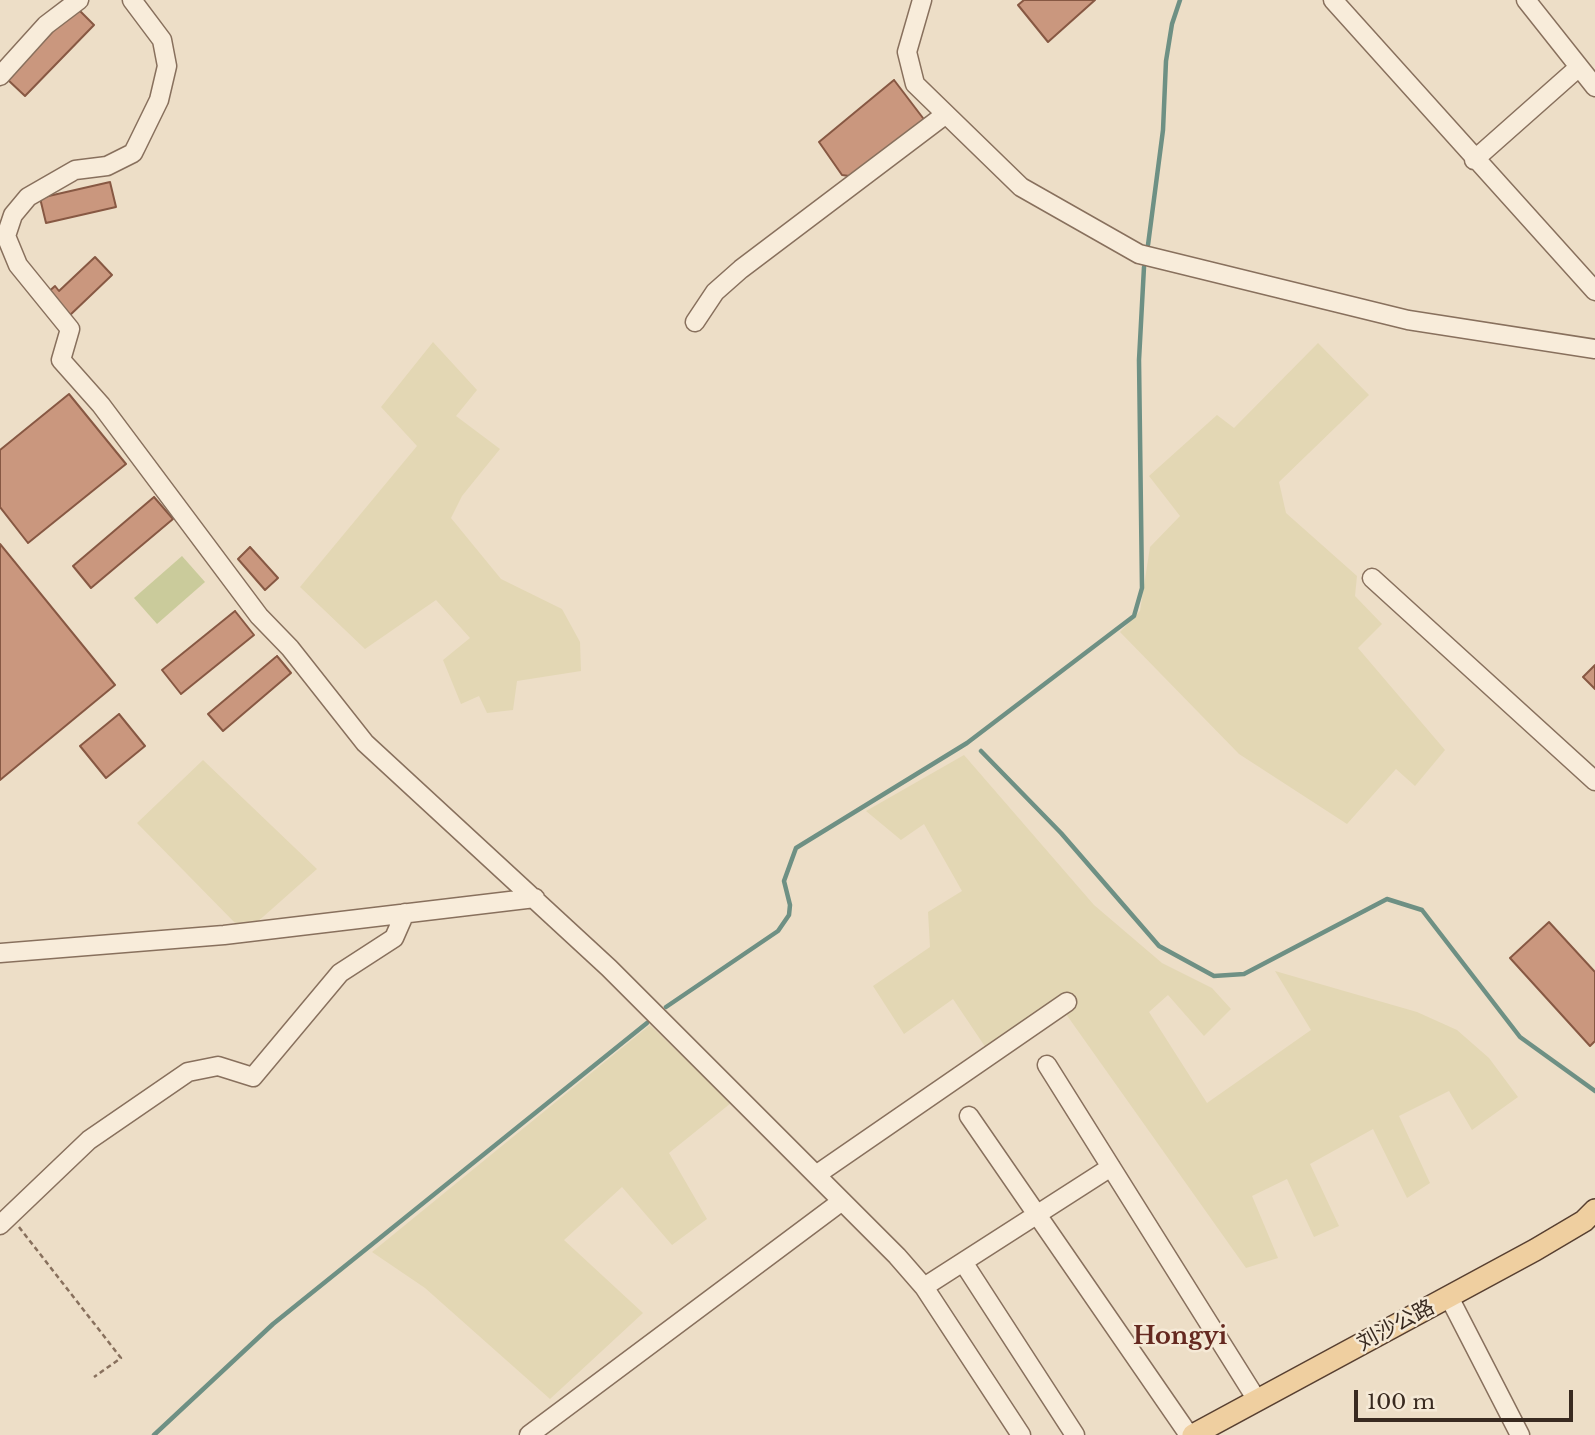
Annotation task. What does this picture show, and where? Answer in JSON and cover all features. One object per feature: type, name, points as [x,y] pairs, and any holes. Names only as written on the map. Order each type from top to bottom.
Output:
[{"type":"main road","name":"刘沙公路","points":[[1191,1435],[1535,1251],[1584,1221],[1595,1210]]},
{"type":"street","points":[[0,76],[46,25],[79,0]]},
{"type":"street","points":[[132,0],[162,40],[167,66],[163,88],[133,153],[107,166],[75,170],[28,197],[13,215],[6,236],[18,265],[70,330],[61,360],[101,405],[259,616],[290,649],[365,743],[535,898],[816,1175],[924,1287],[1021,1435]]},
{"type":"street","points":[[922,0],[907,52],[915,84],[1021,187],[1139,254],[1408,320],[1595,349]]},
{"type":"street","points":[[1333,0],[1474,160],[1595,291]]},
{"type":"street","points":[[1526,0],[1595,87]]},
{"type":"street","points":[[1474,160],[1579,66]]},
{"type":"street","points":[[695,322],[715,292],[741,269],[946,114]]},
{"type":"street","points":[[1372,578],[1594,778]]},
{"type":"street","points":[[0,953],[224,934],[535,898]]},
{"type":"street","points":[[5,1221],[89,1140],[188,1072],[218,1066],[253,1077],[340,973],[394,938],[405,913]]},
{"type":"street","points":[[816,1175],[1067,1002]]},
{"type":"street","points":[[1047,1065],[1257,1400]]},
{"type":"street","points":[[969,1116],[1035,1216],[1191,1435]]},
{"type":"street","points":[[924,1287],[1111,1167]]},
{"type":"street","points":[[530,1435],[842,1201]]},
{"type":"street","points":[[962,1262],[1075,1435]]},
{"type":"street","points":[[1449,1297],[1520,1435]]},
{"type":"path","points":[[5,1221],[121,1358],[94,1377]]},
{"type":"shaded area","points":[[433,342],[477,390],[456,416],[500,449],[462,496],[451,518],[501,579],[562,609],[580,642],[581,671],[517,681],[513,710],[487,713],[479,696],[461,704],[443,660],[470,638],[436,600],[365,649],[300,587],[417,446],[381,407]]},
{"type":"shaded area","points":[[1318,343],[1369,395],[1279,482],[1286,513],[1357,576],[1355,596],[1382,624],[1358,648],[1445,750],[1415,786],[1396,769],[1347,824],[1239,754],[1120,632],[1140,611],[1150,547],[1180,516],[1149,476],[1217,415],[1234,428]]},
{"type":"shaded area","points":[[964,755],[1094,905],[1162,963],[1212,988],[1231,1009],[1204,1036],[1168,995],[1149,1012],[1207,1103],[1311,1030],[1275,971],[1417,1012],[1457,1030],[1489,1058],[1518,1097],[1472,1130],[1449,1091],[1399,1116],[1430,1183],[1407,1198],[1373,1129],[1310,1164],[1339,1226],[1314,1237],[1287,1179],[1252,1196],[1278,1258],[1246,1268],[1061,1007],[988,1051],[953,999],[904,1034],[873,986],[930,947],[928,912],[962,891],[924,824],[901,840],[866,811]]},
{"type":"shaded area","points":[[203,760],[317,869],[255,924],[237,925],[137,823]]},
{"type":"shaded area","points":[[650,1025],[731,1103],[669,1153],[707,1219],[672,1245],[622,1187],[564,1240],[643,1313],[550,1399],[425,1288],[372,1252]]},
{"type":"green space","points":[[182,556],[205,582],[157,624],[134,598]]},
{"type":"building","points":[[1024,0],[1095,0],[1048,42],[1018,5]]},
{"type":"building","points":[[76,7],[94,25],[25,96],[7,79]]},
{"type":"building","points":[[894,80],[926,122],[856,177],[842,175],[819,142]]},
{"type":"building","points":[[110,182],[116,207],[46,223],[40,198]]},
{"type":"building","points":[[95,257],[112,275],[68,317],[46,294],[55,286],[59,291]]},
{"type":"building","points":[[69,394],[126,464],[28,543],[0,507],[0,450]]},
{"type":"building","points":[[154,497],[173,519],[91,588],[73,566]]},
{"type":"building","points":[[0,544],[115,685],[0,780]]},
{"type":"building","points":[[250,547],[278,578],[265,590],[238,559]]},
{"type":"building","points":[[235,611],[254,635],[181,694],[162,670]]},
{"type":"building","points":[[277,656],[291,673],[223,731],[208,714]]},
{"type":"building","points":[[1595,665],[1595,689],[1583,677]]},
{"type":"building","points":[[119,714],[145,746],[106,778],[80,746]]},
{"type":"building","points":[[1549,922],[1595,972],[1595,1041],[1590,1046],[1510,958]]},
{"type":"waterway","points":[[1148,245],[1163,130],[1166,61],[1172,24],[1180,0]]},
{"type":"waterway","points":[[666,1007],[778,931],[789,915],[790,905],[784,881],[796,848],[967,743],[1134,616],[1142,588],[1139,360],[1144,267]]},
{"type":"waterway","points":[[981,751],[1061,833],[1159,946],[1214,976],[1244,974],[1387,899],[1422,910],[1520,1037],[1595,1091]]},
{"type":"waterway","points":[[154,1435],[273,1324],[647,1023]]},
{"type":"district","name":"Hongyi","points":[[1180,1337]]}]
